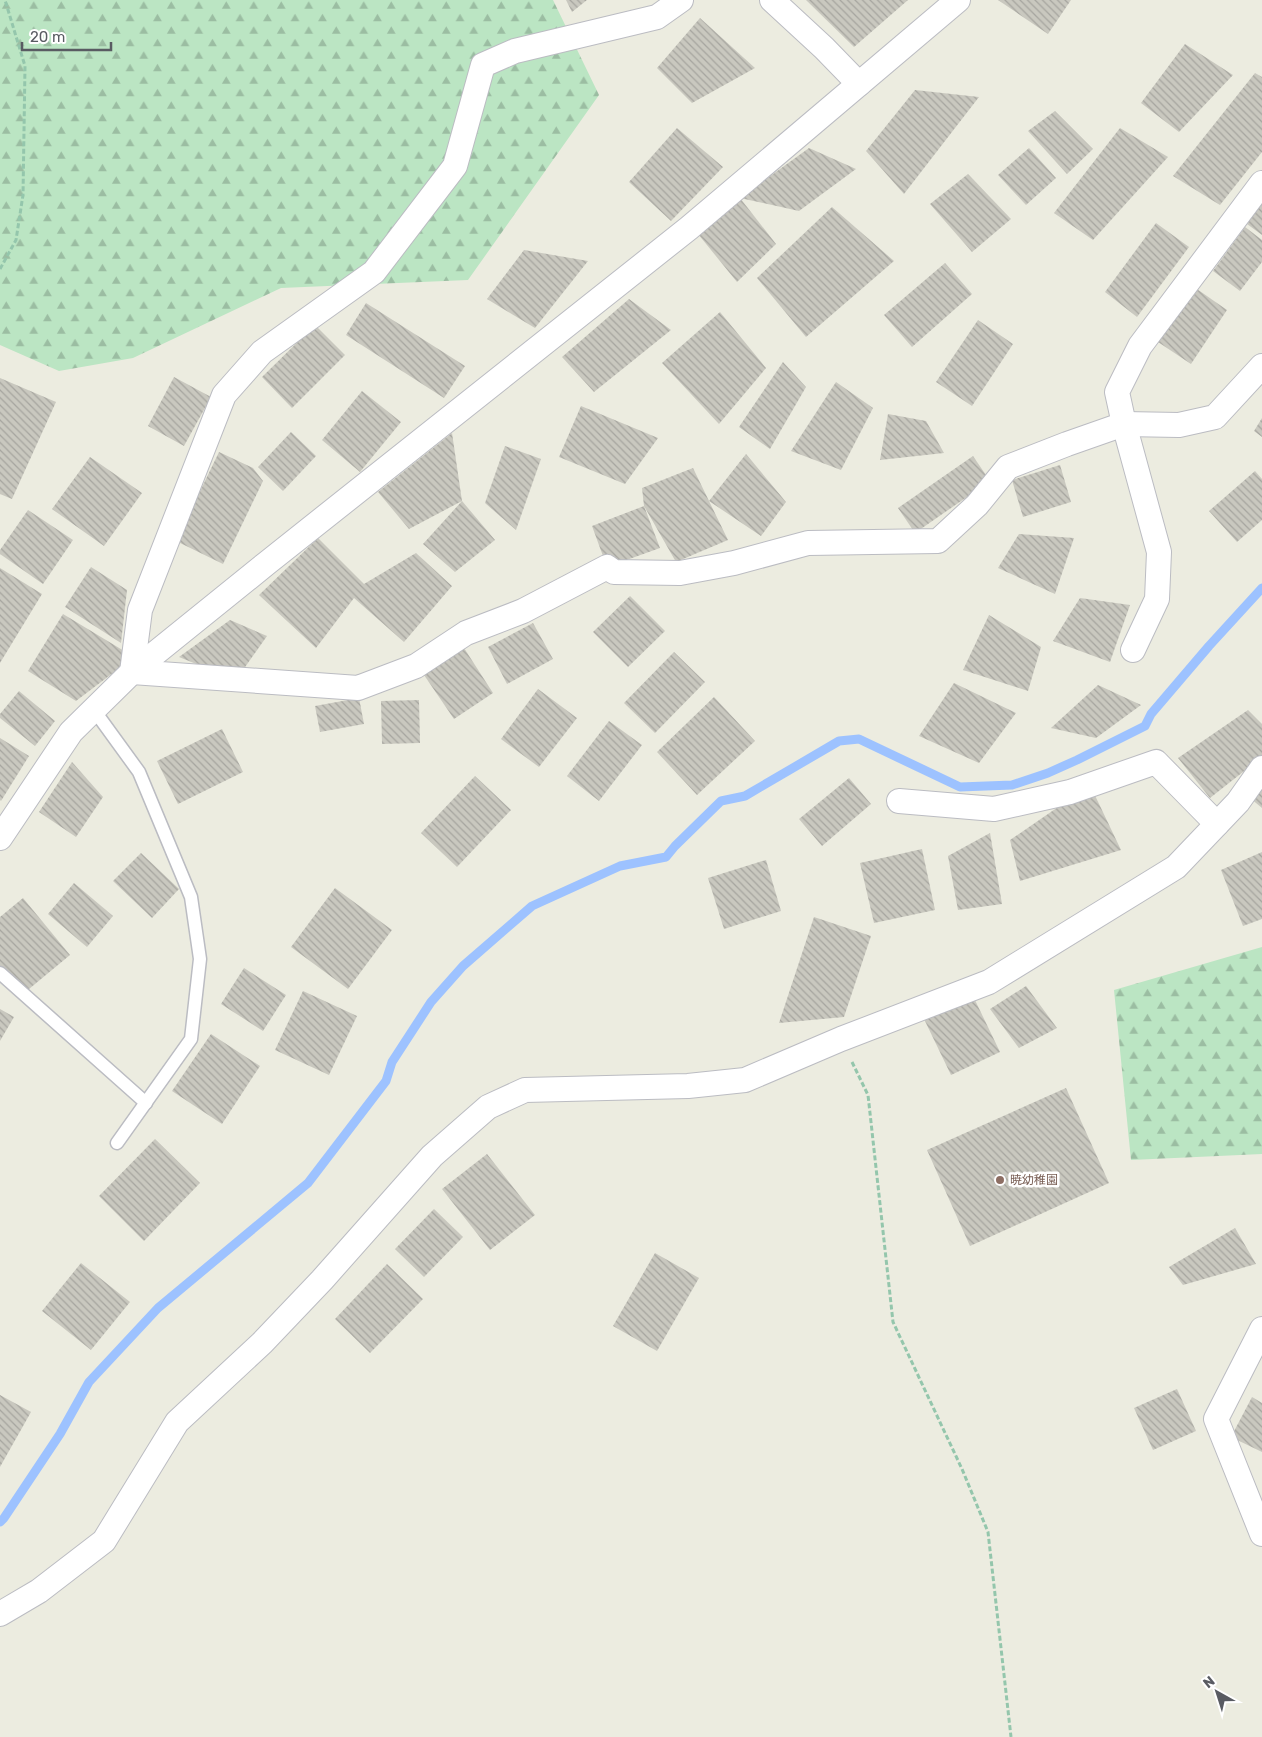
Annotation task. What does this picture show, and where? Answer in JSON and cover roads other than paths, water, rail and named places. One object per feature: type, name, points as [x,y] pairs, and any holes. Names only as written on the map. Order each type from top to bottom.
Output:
[{"type":"street","points":[[132,672],[140,610],[224,395],[262,352],[374,272],[455,166],[482,66],[515,51],[656,17],[680,0]]},
{"type":"street","points":[[772,0],[860,84]]},
{"type":"street","points":[[0,838],[71,732],[132,672],[275,556],[689,228],[958,0]]},
{"type":"street","points":[[1133,650],[1157,599],[1159,552],[1124,424],[1118,392],[1140,346],[1262,183]]},
{"type":"street","points":[[132,672],[358,688],[416,666],[466,633],[523,612],[607,567],[614,572],[680,573],[734,563],[808,543],[938,542],[977,505],[1008,467],[1124,424],[1179,425],[1215,417],[1262,366]]},
{"type":"street","points":[[899,801],[994,809],[1070,792],[1156,762],[1217,824]]},
{"type":"street","points":[[0,1614],[39,1591],[104,1541],[177,1422],[262,1343],[322,1280],[432,1156],[488,1107],[525,1090],[688,1086],[745,1080],[841,1039],[989,982],[1176,867],[1238,802],[1262,768]]},
{"type":"street","points":[[1262,1329],[1216,1419],[1262,1534]]},
{"type":"lane","points":[[94,710],[139,772],[191,897],[200,959],[191,1039],[117,1143]]},
{"type":"lane","points":[[0,973],[146,1103]]},
{"type":"waterway","points":[[0,1522],[60,1434],[89,1382],[158,1308],[308,1183],[386,1081],[392,1062],[431,1002],[463,966],[532,906],[620,866],[666,857],[721,801],[745,796],[839,741],[859,739],[960,787],[1012,785],[1048,773],[1145,726],[1151,714],[1262,588]]},
{"type":"place","name":"暁幼稚園","points":[[1000,1180]]}]
